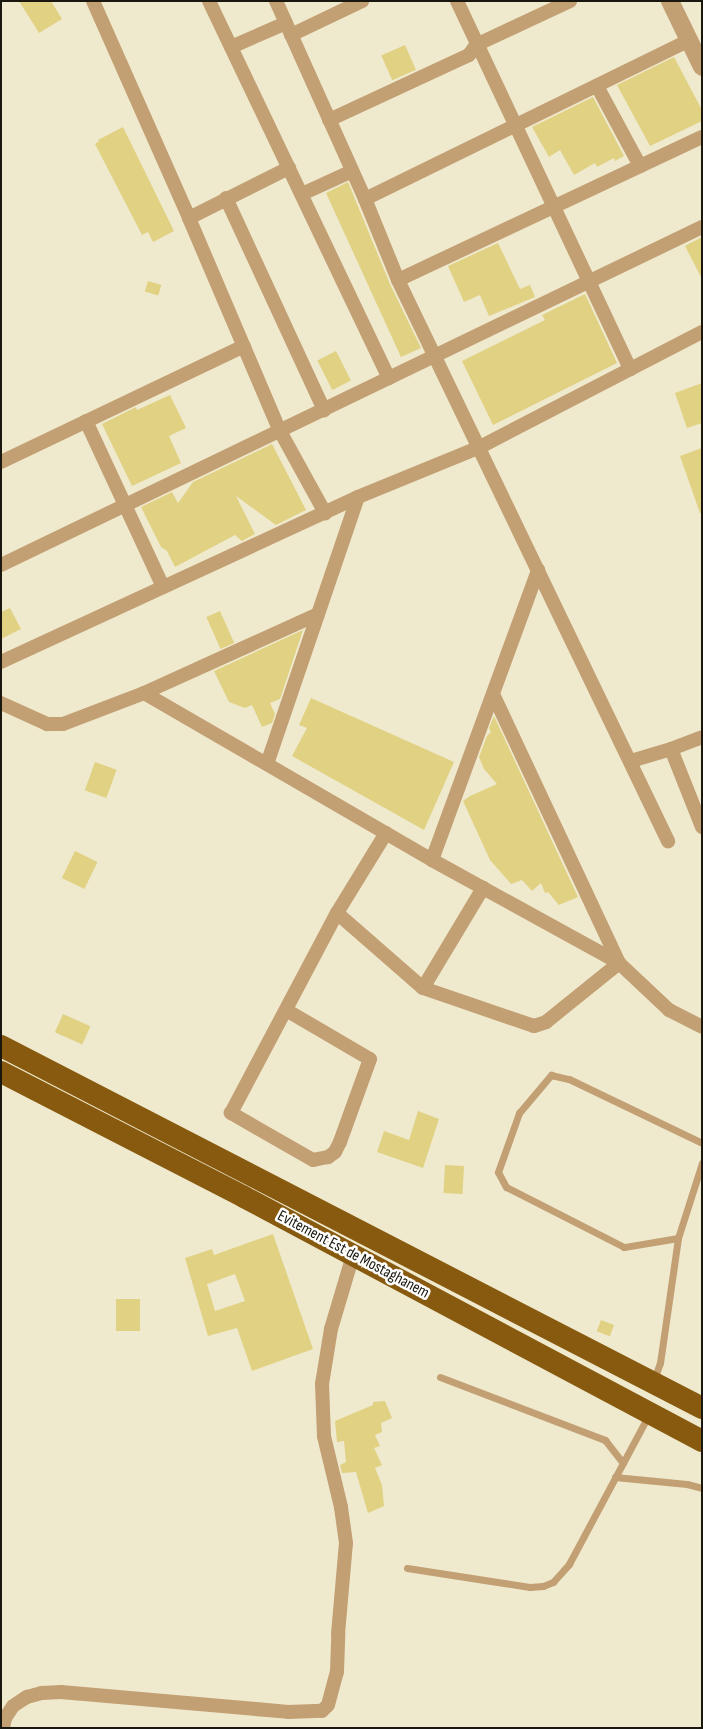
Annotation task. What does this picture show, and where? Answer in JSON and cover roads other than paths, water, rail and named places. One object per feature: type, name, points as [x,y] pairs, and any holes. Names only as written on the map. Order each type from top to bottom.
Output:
[{"type":"highway","name":"Evitement Est de Mostaghanem","points":[[1,1046],[702,1408]]},
{"type":"highway","name":"Evitement Est de Mostaghanem","points":[[1,1072],[353,1255],[702,1441]]},
{"type":"street","points":[[93,1],[280,431],[325,514]]},
{"type":"street","points":[[209,1],[389,378]]},
{"type":"street","points":[[276,1],[365,199],[398,280],[436,355],[668,841]]},
{"type":"street","points":[[231,47],[288,29],[362,1]]},
{"type":"street","points":[[458,1],[476,45],[630,369]]},
{"type":"street","points":[[329,120],[469,55],[476,45],[544,6],[570,1]]},
{"type":"street","points":[[670,1],[702,67]]},
{"type":"street","points":[[365,199],[689,40]]},
{"type":"street","points":[[597,86],[640,166]]},
{"type":"street","points":[[398,280],[702,137]]},
{"type":"street","points":[[189,218],[289,168]]},
{"type":"street","points":[[302,194],[352,171]]},
{"type":"street","points":[[226,198],[324,410]]},
{"type":"street","points":[[1,565],[702,227]]},
{"type":"street","points":[[1,662],[325,514],[358,497],[480,448],[702,332]]},
{"type":"street","points":[[1,462],[244,346]]},
{"type":"street","points":[[86,421],[163,587]]},
{"type":"street","points":[[268,764],[358,497]]},
{"type":"street","points":[[432,860],[494,696],[538,570]]},
{"type":"street","points":[[1,703],[48,724],[56,725],[144,693],[318,614]]},
{"type":"street","points":[[144,693],[432,860],[619,963],[669,1010],[702,1026]]},
{"type":"street","points":[[494,696],[619,963]]},
{"type":"street","points":[[631,761],[702,737]]},
{"type":"street","points":[[671,749],[702,827]]},
{"type":"street","points":[[286,1010],[370,1059],[340,1142],[335,1152],[328,1157],[313,1160],[231,1113],[337,913],[386,832]]},
{"type":"street","points":[[423,988],[483,888]]},
{"type":"street","points":[[337,913],[423,988],[534,1026],[546,1022],[619,963]]},
{"type":"street","points":[[3,1728],[5,1718],[13,1706],[27,1697],[42,1693],[61,1692],[288,1712],[322,1711],[328,1705],[337,1672],[338,1634],[346,1543],[341,1507],[324,1436],[322,1384],[331,1328],[353,1255]]},
{"type":"lane","points":[[678,1238],[624,1247],[506,1187],[498,1172],[519,1113],[551,1075],[569,1079],[702,1143]]},
{"type":"lane","points":[[653,1383],[660,1362],[678,1238],[702,1163]]},
{"type":"lane","points":[[440,1377],[605,1440],[623,1463]]},
{"type":"lane","points":[[407,1568],[530,1587],[553,1582],[569,1564],[649,1413]]},
{"type":"lane","points":[[615,1477],[687,1484],[702,1488]]}]
